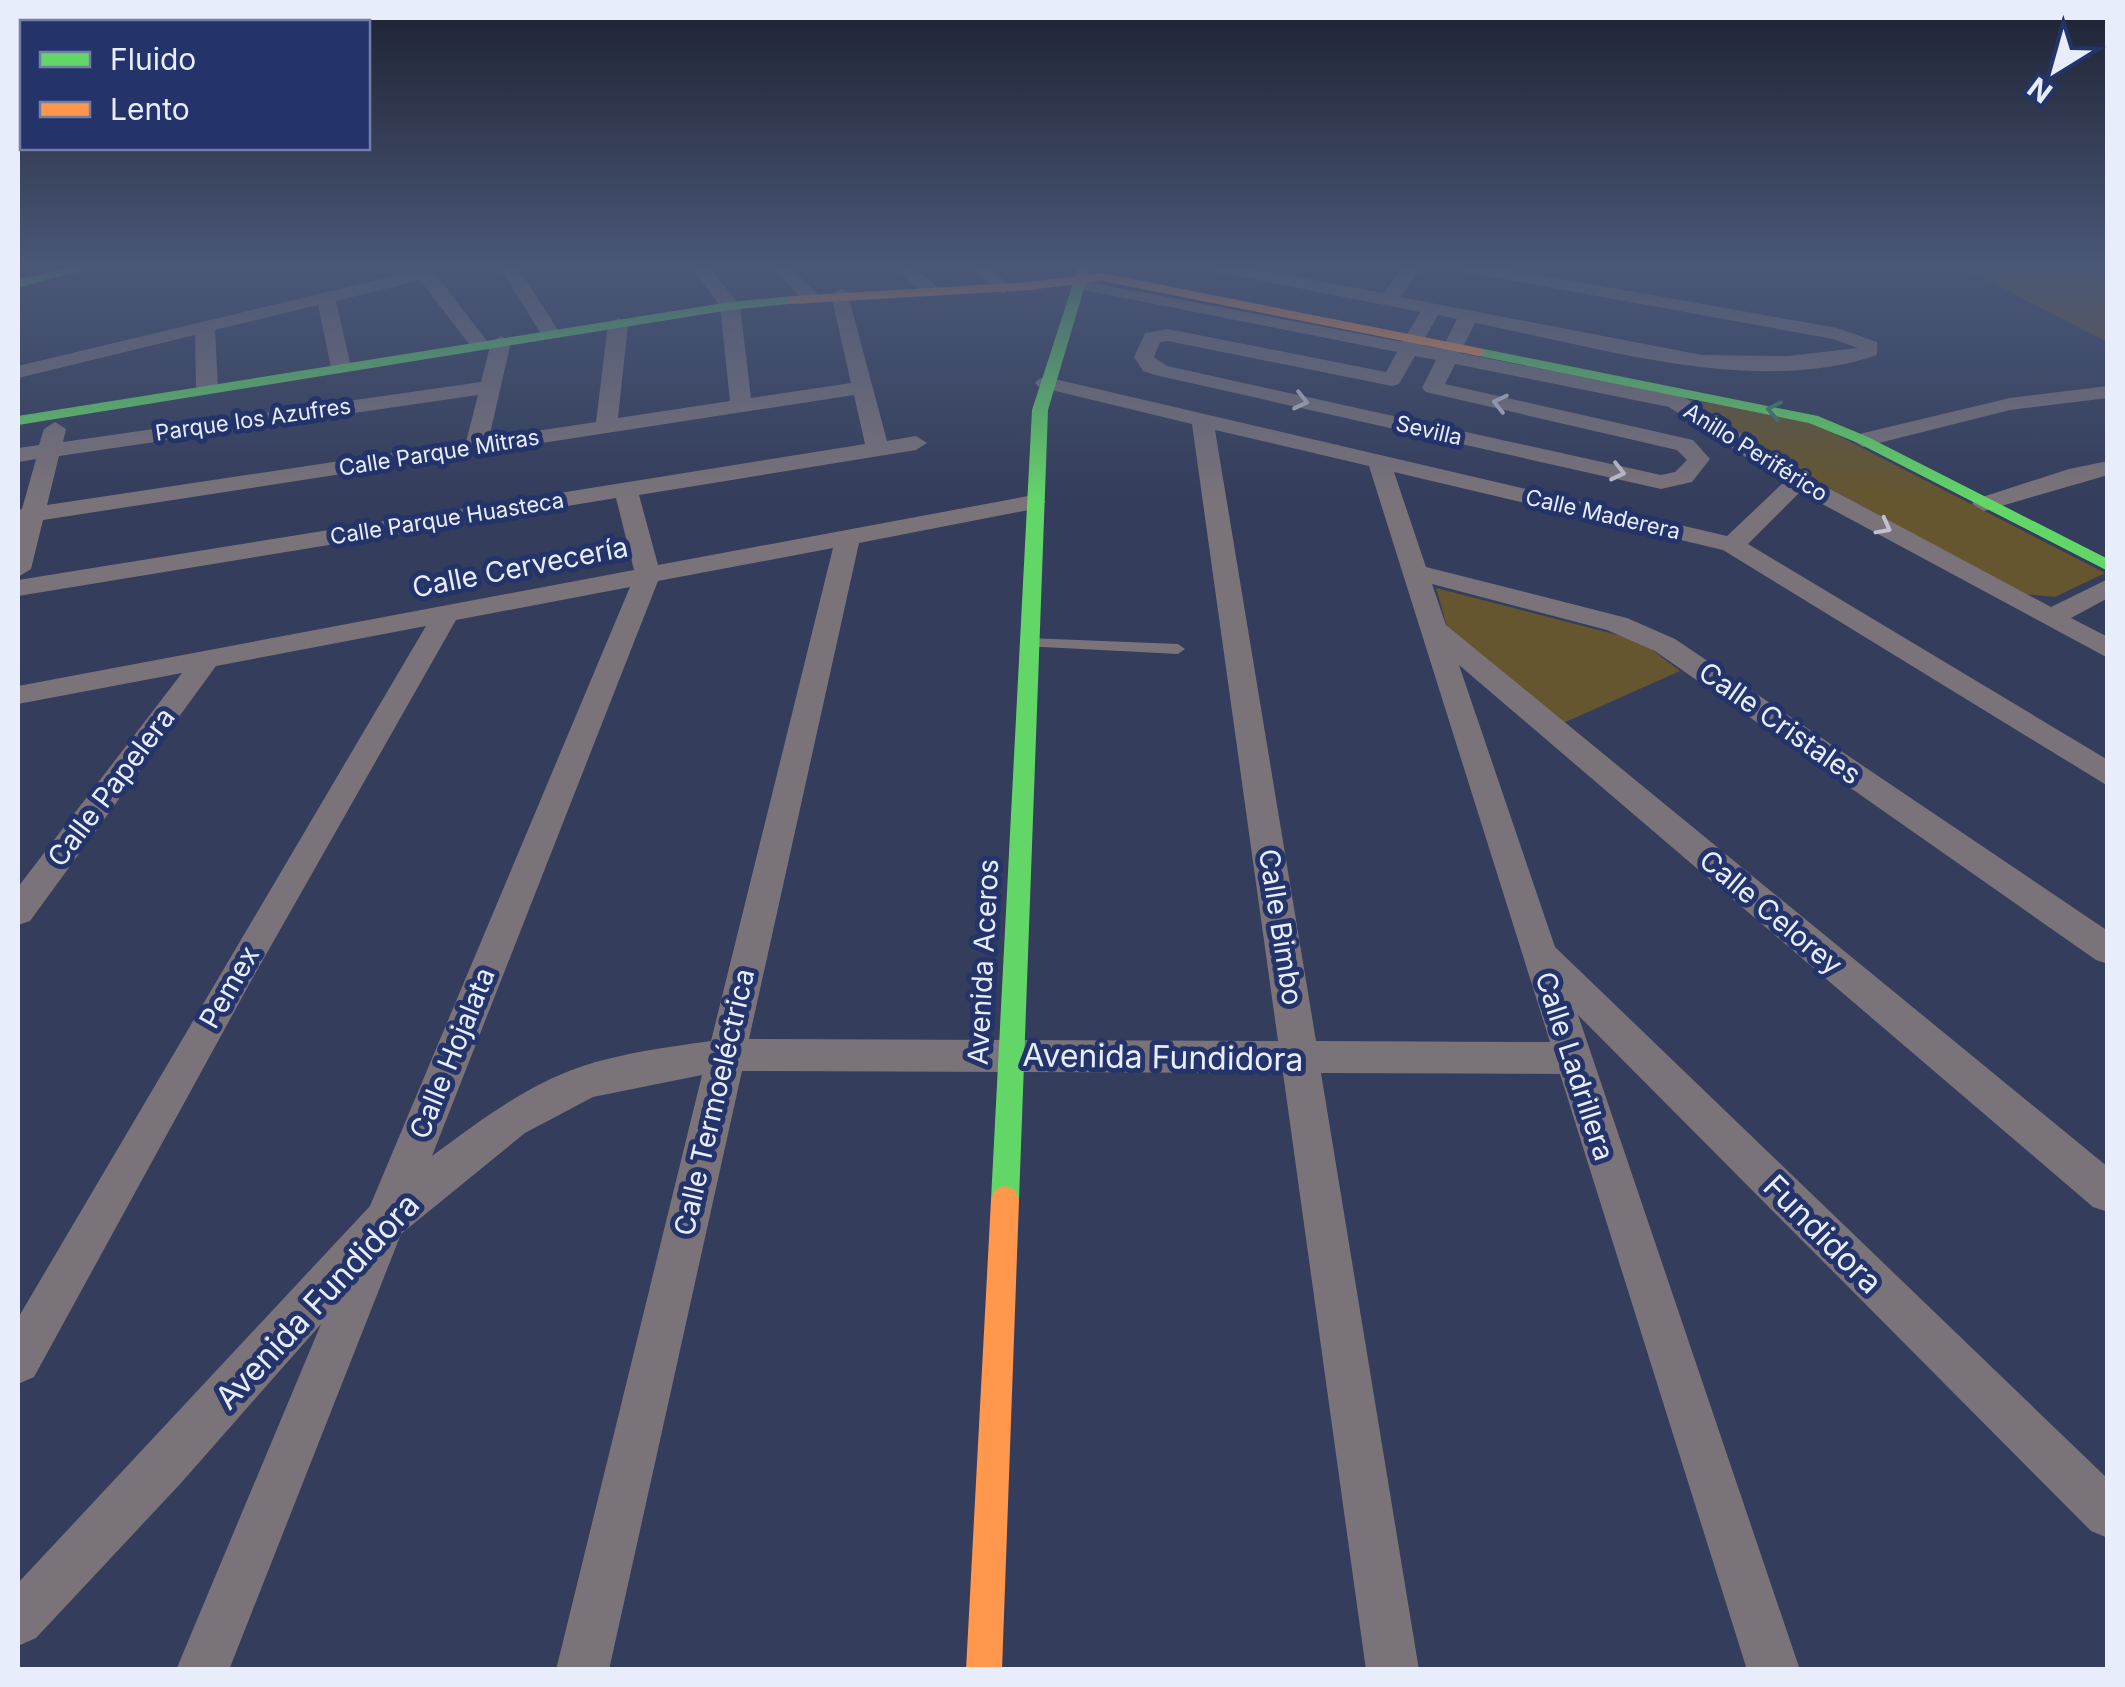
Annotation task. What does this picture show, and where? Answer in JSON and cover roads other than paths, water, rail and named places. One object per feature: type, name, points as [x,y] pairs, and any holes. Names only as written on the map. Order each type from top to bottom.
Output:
[{"type":"street","points":[[18,372],[140,344]]},
{"type":"street","points":[[205,344],[208,387]]},
{"type":"street","points":[[336,344],[341,366]]},
{"type":"street","name":"Anillo Periférico","points":[[18,421],[486,344]]},
{"type":"street","points":[[476,446],[488,387],[491,344]]},
{"type":"street","points":[[606,427],[616,344]]},
{"type":"street","points":[[734,344],[741,406]]},
{"type":"street","points":[[851,344],[877,447]]},
{"type":"street","name":"Avenida Aceros","points":[[984,1670],[1034,502],[1040,410],[1057,344]]},
{"type":"street","name":"Sevilla","points":[[1149,344],[1144,357],[1150,367],[1661,482],[1681,480],[1699,459],[1685,445],[1433,388],[1452,351]]},
{"type":"street","name":"Sevilla","points":[[1211,344],[1392,380],[1414,344]]},
{"type":"street","name":"Anillo Periférico","points":[[1417,344],[1679,397],[1813,418],[2108,566]]},
{"type":"street","points":[[1452,351],[1456,344]]},
{"type":"street","points":[[1617,344],[1714,362],[1844,357],[1870,351],[1870,346],[1864,344]]},
{"type":"street","name":"Calle Maderera","points":[[1046,383],[1732,544],[2108,774]]},
{"type":"street","name":"Parque los Azufres","points":[[18,455],[488,387]]},
{"type":"street","name":"Calle Parque Mitras","points":[[26,515],[860,388]]},
{"type":"street","points":[[1862,440],[2010,404],[2108,392]]},
{"type":"street","name":"Anillo Periférico","points":[[1679,397],[1798,480],[2108,649]]},
{"type":"street","points":[[18,570],[26,515],[60,414]]},
{"type":"street","name":"Calle Bimbo","points":[[1203,422],[1393,1670]]},
{"type":"street","name":"Calle Parque Huasteca","points":[[18,588],[916,443]]},
{"type":"street","name":"Calle Ladrillera","points":[[1379,462],[1774,1670]]},
{"type":"street","points":[[1984,504],[2108,468]]},
{"type":"street","points":[[1732,544],[1798,480]]},
{"type":"street","points":[[626,490],[648,576]]},
{"type":"street","name":"Calle Cervecería","points":[[18,695],[1034,502]]},
{"type":"street","name":"Calle Termoeléctrica","points":[[582,1670],[848,536]]},
{"type":"street","name":"Calle Cristales","points":[[1417,572],[1618,624],[1666,645],[2108,950]]},
{"type":"street","name":"Calle Hojalata","points":[[202,1670],[648,576]]},
{"type":"street","points":[[2050,618],[2108,587]]},
{"type":"street","name":"Pemex","points":[[18,1361],[446,615]]},
{"type":"street","name":"Calle Celorey","points":[[1435,630],[2108,1193]]},
{"type":"street","name":"Calle Papelera","points":[[18,912],[204,662]]},
{"type":"street","name":"Fundidora","points":[[1540,954],[2108,1514]]},
{"type":"street","name":"Avenida Fundidora","points":[[18,1620],[164,1466],[382,1222],[511,1120],[585,1082],[725,1055],[1571,1058]]},
{"type":"lane","points":[[1028,644],[1178,649]]}]
